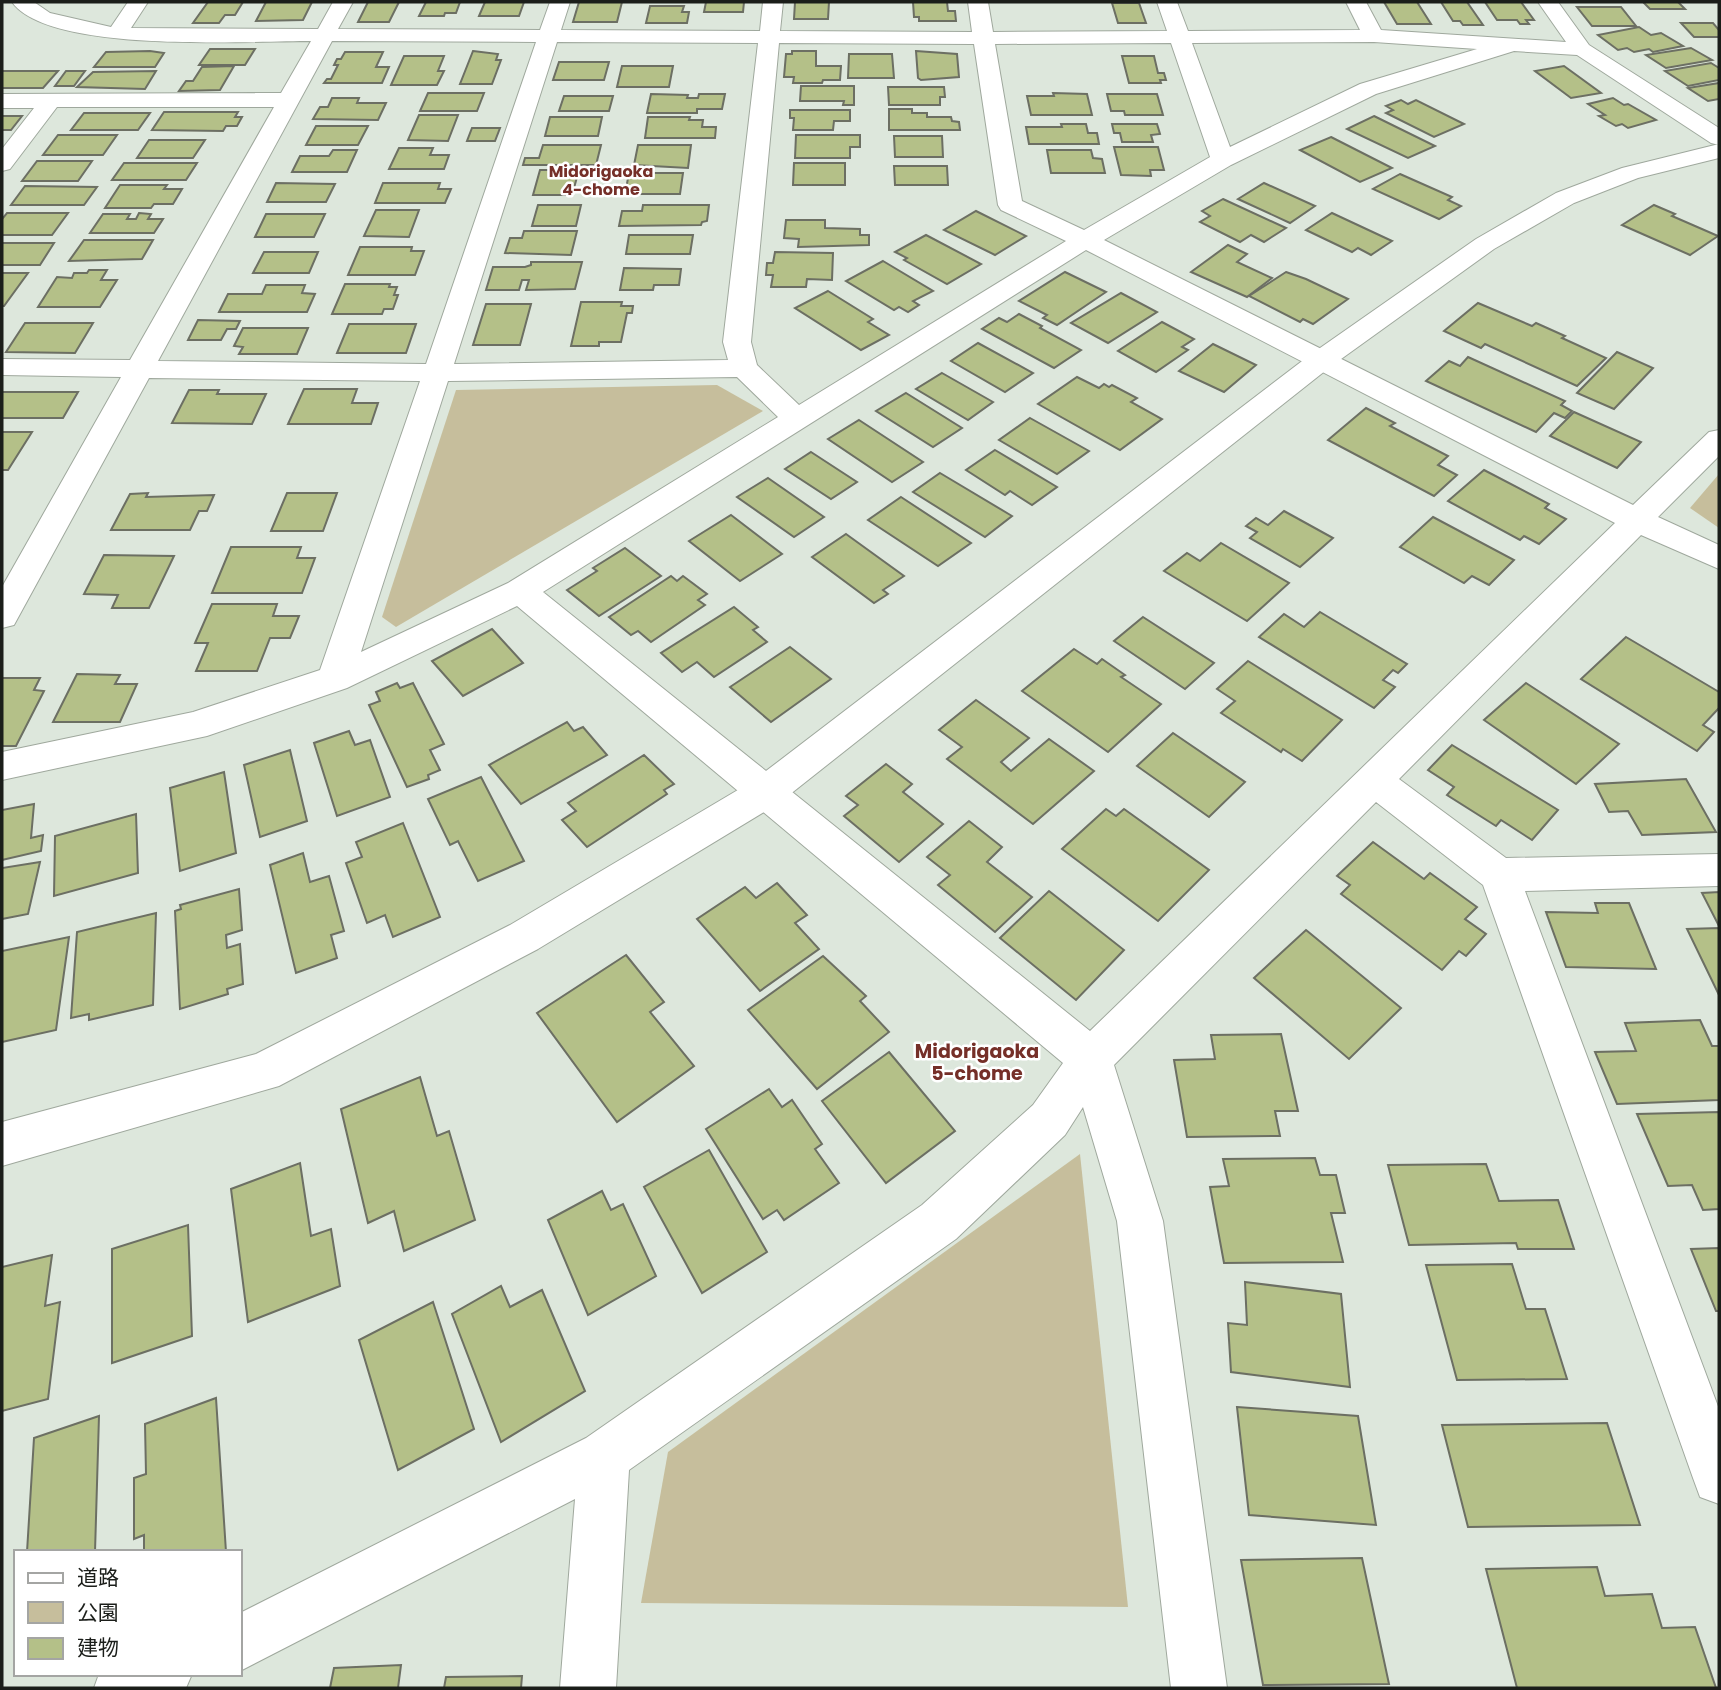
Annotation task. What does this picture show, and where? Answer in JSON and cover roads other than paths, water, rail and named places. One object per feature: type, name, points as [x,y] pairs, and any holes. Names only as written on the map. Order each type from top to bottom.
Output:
[{"type":"street","points":[[22,2],[43,18],[116,34],[983,38],[1374,36],[1582,49]]},
{"type":"street","points":[[116,34],[138,2]]},
{"type":"street","points":[[2,615],[343,2]]},
{"type":"street","points":[[335,679],[560,2]]},
{"type":"street","points":[[773,2],[737,342],[744,368],[798,420]]},
{"type":"street","points":[[978,2],[1010,205],[1085,240],[1636,520],[1719,558]]},
{"type":"street","points":[[1167,2],[1223,160]]},
{"type":"street","points":[[1356,2],[1374,36]]},
{"type":"street","points":[[1548,2],[1582,49],[1719,138]]},
{"type":"street","points":[[2,766],[194,726],[335,679],[520,591],[1085,240],[1223,160],[1368,89],[1515,44]]},
{"type":"street","points":[[2,101],[289,100]]},
{"type":"street","points":[[2,164],[50,102]]},
{"type":"street","points":[[2,1144],[264,1072],[422,993],[524,937],[766,792],[1320,361],[1485,244],[1565,198],[1630,173],[1719,151]]},
{"type":"street","points":[[2,367],[435,373],[744,368]]},
{"type":"street","points":[[242,1642],[604,1456],[939,1222],[1049,1120],[1091,1059],[1719,439]]},
{"type":"street","points":[[520,591],[1091,1059],[1140,1221],[1199,1688]]},
{"type":"street","points":[[1375,781],[1499,874],[1719,1478]]},
{"type":"street","points":[[1499,874],[1719,870]]},
{"type":"street","points":[[588,1688],[604,1456]]},
{"type":"street","points":[[122,1688],[158,1676]]},
{"type":"district","name":"Midorigaoka 4-chome","points":[[601,180]]},
{"type":"district","name":"Midorigaoka 5-chome","points":[[977,1062]]}]
